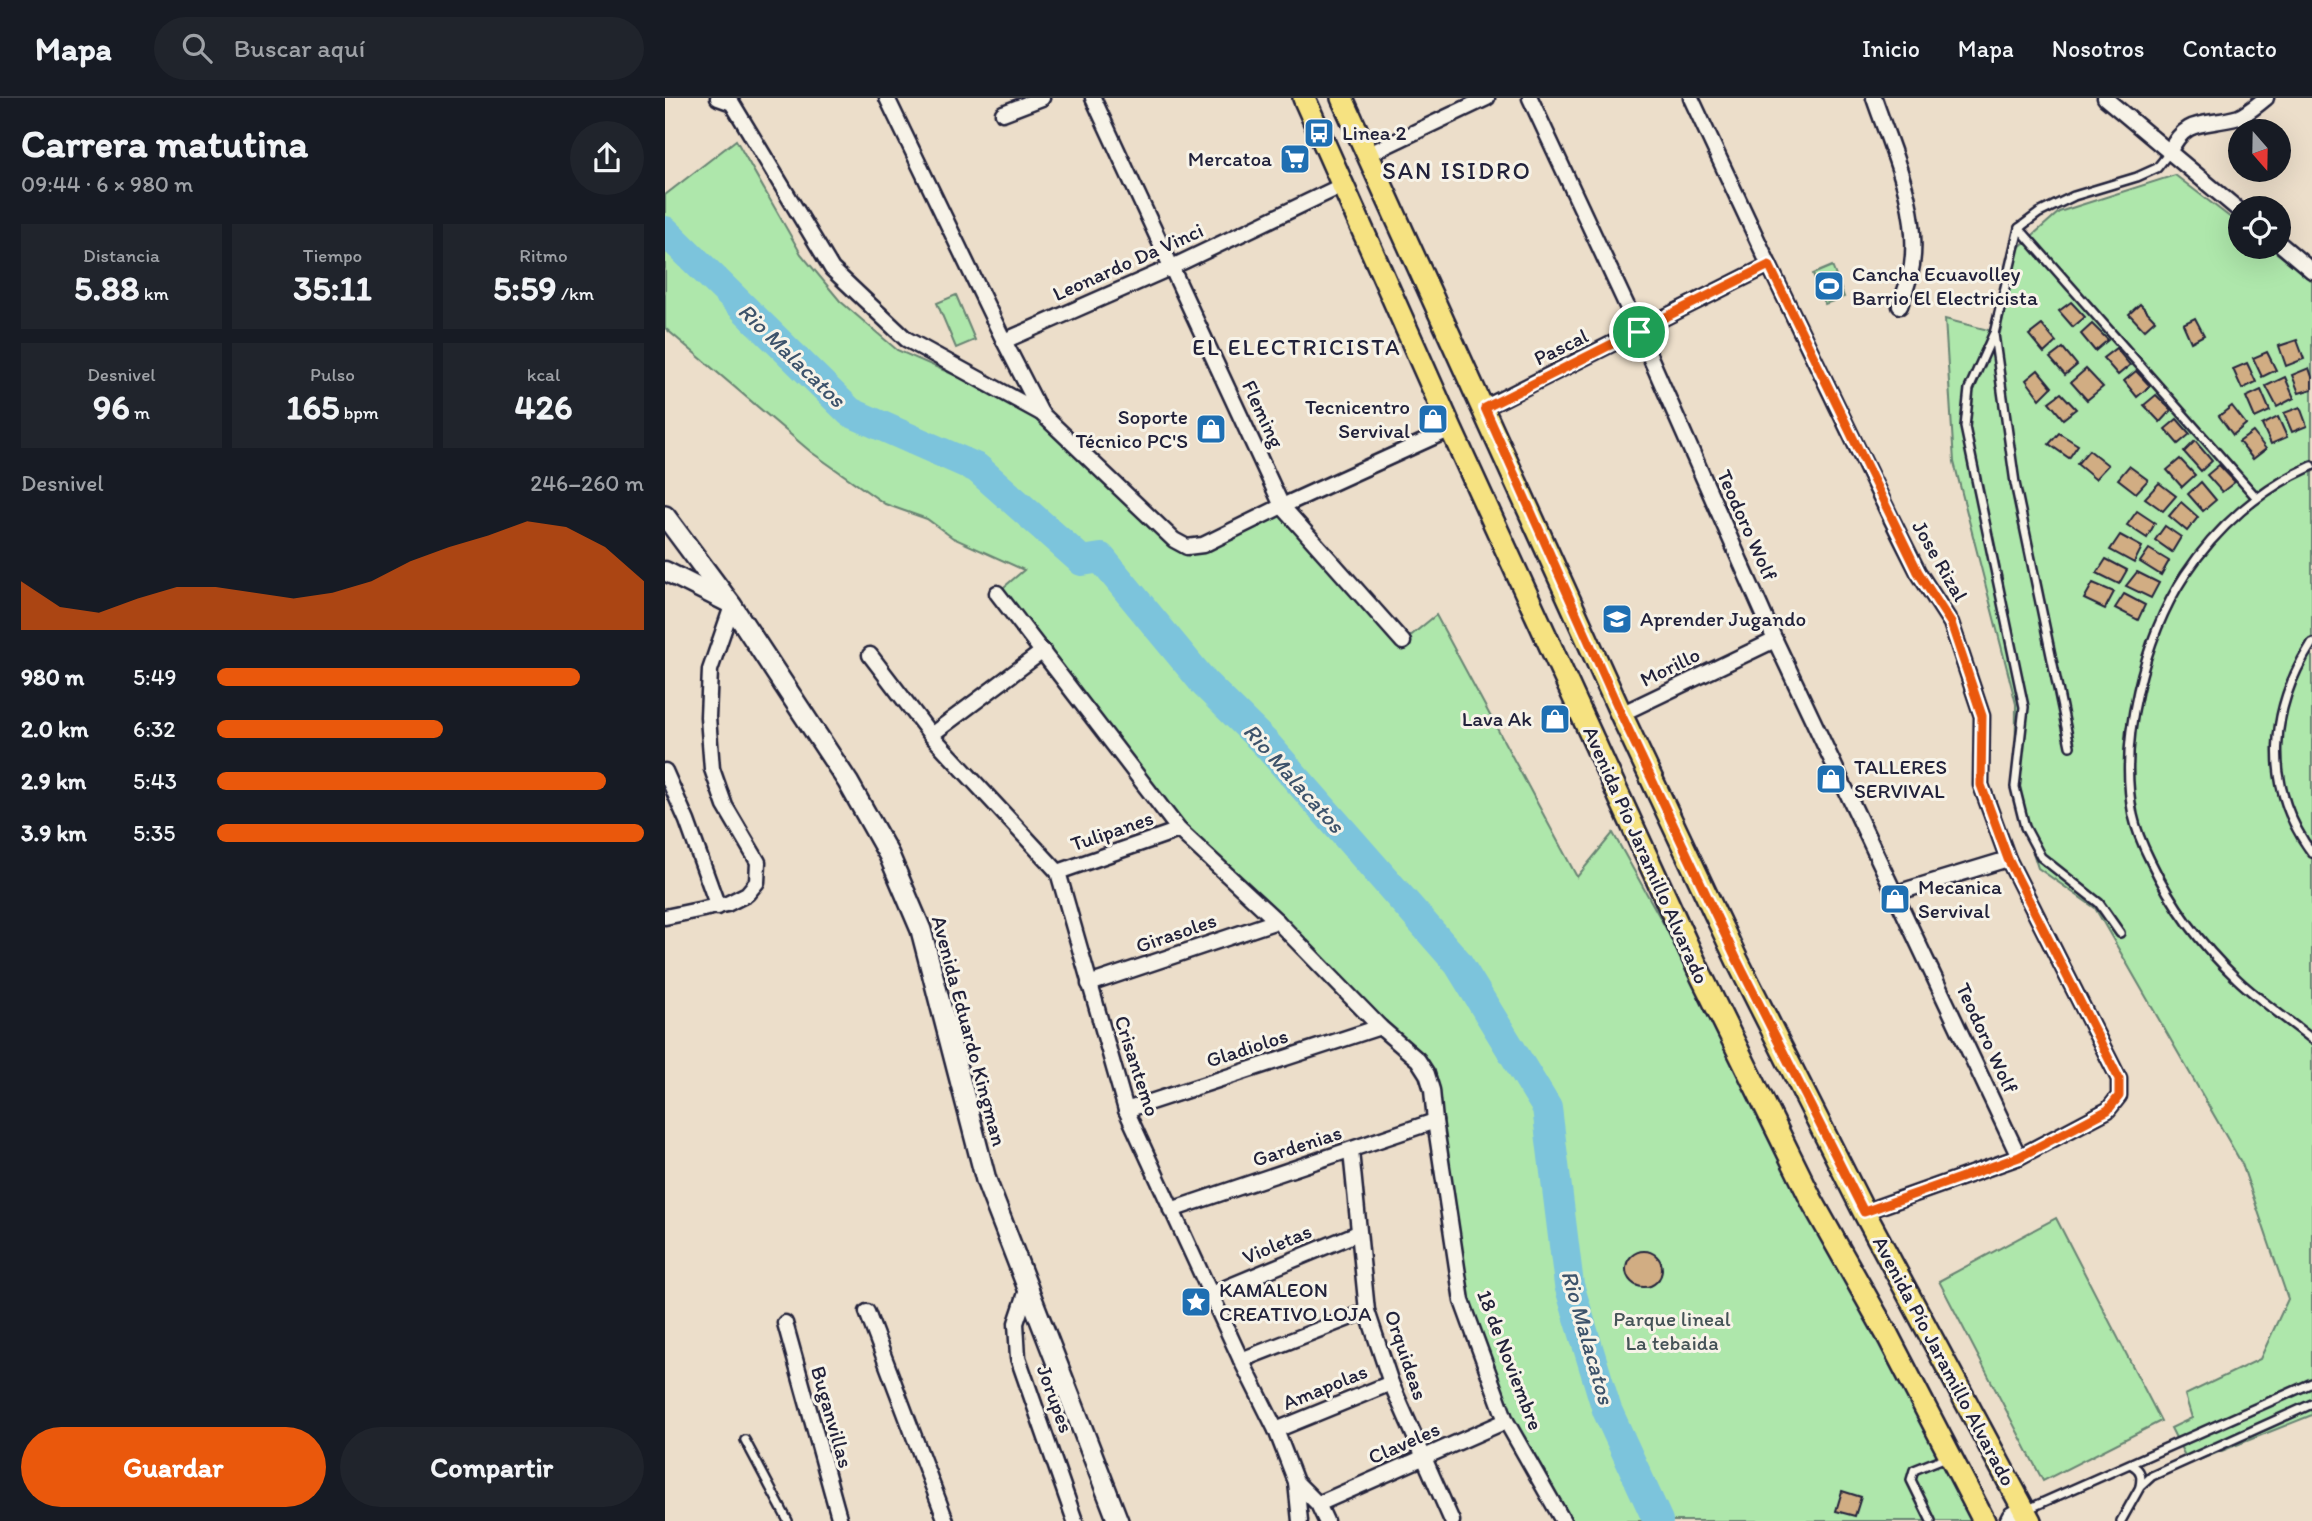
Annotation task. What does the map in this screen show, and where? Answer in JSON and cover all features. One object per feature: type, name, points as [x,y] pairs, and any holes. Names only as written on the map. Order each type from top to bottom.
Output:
[{"type":"main road","name":"Avenida Pío Jaramillo Alvarado","points":[[1304,98],[1451,429],[1699,971],[1812,1201],[1888,1336],[1984,1521]]},
{"type":"main road","name":"Avenida Pío Jaramillo Alvarado","points":[[1342,98],[1485,408],[1621,714],[1737,960],[2021,1517]]},
{"type":"main road","name":"Avenida Eduardo Kingman","points":[[665,516],[730,604],[848,782],[889,855],[921,930],[986,1180],[1118,1521]]},
{"type":"street","points":[[718,98],[732,103],[832,269],[906,339],[1041,413],[1174,540],[1187,547],[1203,545],[1451,429]]},
{"type":"street","points":[[887,98],[1041,413]]},
{"type":"street","points":[[1003,113],[1042,98]]},
{"type":"street","name":"Fleming","points":[[1093,98],[1282,506],[1403,642]]},
{"type":"street","points":[[1369,154],[1486,98]]},
{"type":"street","name":"Teodoro Wolf","points":[[1530,98],[1639,332],[1776,640],[2019,1157]]},
{"type":"street","name":"Jose Rizal","points":[[1691,98],[1918,572],[1951,623],[1982,716],[1981,785],[2008,859],[2119,1079],[2119,1096],[2108,1110],[2019,1157]]},
{"type":"street","points":[[1874,98],[1904,186],[1913,223],[1912,265],[1900,306]]},
{"type":"street","points":[[2105,98],[2228,201]]},
{"type":"street","points":[[2169,153],[2177,136],[2190,127],[2241,116],[2266,98]]},
{"type":"street","name":"Leonardo Da Vinci","points":[[1004,341],[1172,267],[1343,185]]},
{"type":"street","points":[[2291,253],[2312,271]]},
{"type":"street","name":"Pascal","points":[[1485,408],[1769,265]]},
{"type":"street","points":[[665,571],[730,604],[710,670],[712,769],[725,806],[758,862],[757,882],[747,894],[718,907],[665,917]]},
{"type":"street","name":"18 de Noviembre","points":[[997,593],[1179,830],[1277,921],[1380,1027],[1418,1060],[1427,1074],[1433,1090],[1435,1121],[1462,1301],[1506,1421],[1563,1521]]},
{"type":"street","name":"Morillo","points":[[1621,714],[1776,640]]},
{"type":"street","points":[[931,736],[1043,651]]},
{"type":"street","name":"Crisantemo","points":[[870,655],[931,736],[1058,872],[1126,1110],[1276,1430],[1296,1482],[1318,1504],[1326,1521]]},
{"type":"street","points":[[665,771],[687,821],[718,907]]},
{"type":"street","name":"Tulipanes","points":[[1058,872],[1179,830]]},
{"type":"street","points":[[1896,893],[2008,859]]},
{"type":"street","name":"Girasoles","points":[[1089,984],[1277,921]]},
{"type":"street","name":"Gladiolos","points":[[1126,1110],[1380,1027]]},
{"type":"street","name":"Gardenias","points":[[1171,1210],[1435,1121]]},
{"type":"street","name":"Orquideas","points":[[1351,1151],[1367,1311],[1391,1383],[1452,1521]]},
{"type":"street","points":[[1864,1212],[2019,1157]]},
{"type":"street","name":"Violetas","points":[[1211,1294],[1359,1233]]},
{"type":"street","name":"Jorupes","points":[[1027,1290],[1016,1323],[1018,1358],[1069,1519]]},
{"type":"street","points":[[1241,1360],[1367,1311]]},
{"type":"street","points":[[867,1312],[946,1521]]},
{"type":"street","name":"Buganvillas","points":[[785,1323],[840,1521]]},
{"type":"street","name":"Amapolas","points":[[1276,1430],[1391,1383]]},
{"type":"street","name":"Claveles","points":[[1318,1504],[1506,1421]]},
{"type":"street","points":[[1296,1482],[1300,1521]]},
{"type":"lane","points":[[2120,933],[2099,903],[2041,858],[2025,827],[2015,787],[2024,706],[1965,427],[1969,389],[1994,334],[2019,228],[2039,213],[2074,196],[2137,177],[2157,168],[2169,153]]},
{"type":"lane","points":[[2019,228],[2256,497]]},
{"type":"lane","points":[[1994,334],[2015,483],[2070,746]]},
{"type":"lane","points":[[2311,1034],[2239,981],[2192,929],[2168,894],[2149,858],[2133,816],[2129,769],[2133,722],[2142,675],[2167,609],[2185,576],[2206,548],[2256,497],[2312,466]]},
{"type":"lane","points":[[2312,643],[2297,666],[2286,692],[2279,719],[2277,747],[2285,802],[2312,853]]},
{"type":"lane","points":[[2021,1517],[2312,1383]]},
{"type":"lane","points":[[2121,1521],[2140,1487],[2152,1476],[2312,1404]]},
{"type":"lane","points":[[744,1440],[788,1521]]},
{"type":"lane","points":[[1931,1521],[1911,1480],[1915,1470],[1951,1455]]},
{"type":"lane","points":[[2132,1465],[2138,1469],[2140,1487]]},
{"type":"green space","name":"Parque lineal La tebaida","points":[[736,140],[801,254],[840,301],[897,350],[1041,413],[1187,547],[1282,506],[1403,642],[1436,615],[1577,877],[1613,833],[1765,1106],[1984,1521],[1563,1521],[1506,1421],[1462,1301],[1427,1074],[1179,830],[997,593],[1024,570],[953,538],[927,519],[885,504],[811,452],[665,328],[665,195]]},
{"type":"green space","points":[[2175,175],[2228,216],[2228,259],[2285,259],[2312,280],[2312,1415],[2189,1464],[2171,1428],[2192,1418],[2185,1395],[2260,1359],[2288,1299],[2242,1164],[2095,908],[2038,868],[2015,797],[2016,704],[1954,462],[1945,319],[2000,333],[2017,249],[2059,212]]},
{"type":"green space","name":"Cancha Ecuavolley Barrio El Electricista","points":[[1832,266],[1844,297],[1825,304],[1813,274]]},
{"type":"green space","points":[[956,295],[975,340],[956,348],[937,303]]},
{"type":"green space","points":[[2056,1218],[2161,1421],[2043,1481],[1939,1281]]},
{"type":"building","points":[[2071,302],[2085,317],[2073,327],[2059,311]]},
{"type":"building","points":[[2140,304],[2155,320],[2144,330],[2129,314]]},
{"type":"building","points":[[2195,318],[2204,335],[2191,342],[2183,324]]},
{"type":"building","points":[[2092,324],[2108,340],[2095,351],[2081,334]]},
{"type":"building","points":[[2042,325],[2056,342],[2044,353],[2029,335]]},
{"type":"building","points":[[2297,340],[2304,359],[2286,366],[2279,346]]},
{"type":"building","points":[[2063,348],[2077,365],[2065,375],[2050,358]]},
{"type":"building","points":[[2116,348],[2130,365],[2118,375],[2103,358]]},
{"type":"building","points":[[2267,352],[2276,370],[2262,377],[2253,358]]},
{"type":"building","points":[[2247,363],[2256,382],[2242,389],[2233,369]]},
{"type":"building","points":[[2309,368],[2312,389],[2299,393],[2292,375]]},
{"type":"building","points":[[2086,369],[2103,387],[2087,400],[2071,382]]},
{"type":"building","points":[[2038,370],[2052,387],[2040,399],[2026,380]]},
{"type":"building","points":[[2136,371],[2150,386],[2137,397],[2124,381]]},
{"type":"building","points":[[2285,377],[2294,398],[2277,407],[2266,386]]},
{"type":"building","points":[[2261,390],[2270,411],[2255,418],[2246,397]]},
{"type":"building","points":[[2061,393],[2076,409],[2063,419],[2049,402]]},
{"type":"building","points":[[2156,395],[2171,410],[2160,422],[2144,405]]},
{"type":"building","points":[[2232,406],[2246,424],[2233,435],[2219,416]]},
{"type":"building","points":[[2300,407],[2307,426],[2292,432],[2284,413]]},
{"type":"building","points":[[2278,417],[2287,437],[2271,444],[2262,425]]},
{"type":"building","points":[[2177,419],[2190,434],[2178,444],[2165,429]]},
{"type":"building","points":[[2253,432],[2266,449],[2253,459],[2239,442]]},
{"type":"building","points":[[2059,433],[2078,445],[2069,458],[2049,444]]},
{"type":"building","points":[[2195,441],[2212,461],[2201,471],[2184,452]]},
{"type":"building","points":[[2089,450],[2108,465],[2095,479],[2077,464]]},
{"type":"building","points":[[2180,459],[2195,475],[2182,487],[2167,470]]},
{"type":"building","points":[[2219,465],[2235,482],[2222,492],[2207,475]]},
{"type":"building","points":[[2129,466],[2148,480],[2136,493],[2118,479]]},
{"type":"building","points":[[2201,482],[2216,500],[2203,511],[2188,494]]},
{"type":"building","points":[[2159,483],[2176,496],[2163,511],[2145,498]]},
{"type":"building","points":[[2181,502],[2198,517],[2187,531],[2169,516]]},
{"type":"building","points":[[2137,511],[2155,523],[2147,538],[2127,525]]},
{"type":"building","points":[[2165,526],[2181,537],[2172,552],[2155,540]]},
{"type":"building","points":[[2120,535],[2142,547],[2134,563],[2110,550]]},
{"type":"building","points":[[2149,549],[2169,561],[2161,575],[2140,562]]},
{"type":"building","points":[[2106,559],[2127,570],[2119,584],[2097,573]]},
{"type":"building","points":[[2137,572],[2159,583],[2151,598],[2126,586]]},
{"type":"building","points":[[2093,583],[2114,592],[2105,609],[2084,599]]},
{"type":"building","points":[[2124,594],[2145,605],[2138,620],[2115,608]]},
{"type":"building","points":[[1644,1251],[1657,1256],[1662,1269],[1657,1282],[1644,1287],[1631,1282],[1626,1269],[1631,1256]]},
{"type":"building","points":[[1842,1491],[1861,1497],[1855,1516],[1836,1511]]},
{"type":"waterway","name":"Rio Malacatos","points":[[665,231],[850,412],[977,468],[1082,561],[1101,558],[1205,684],[1266,744],[1458,963],[1547,1108],[1569,1285],[1607,1410],[1658,1521]]},
{"type":"place","name":"Linea 2","points":[[1319,133]]},
{"type":"place","name":"Mercatoa","points":[[1295,159]]},
{"type":"place","name":"Cancha Ecuavolley Barrio El Electricista","points":[[1829,286]]},
{"type":"place","name":"Tecnicentro Servival","points":[[1433,419]]},
{"type":"place","name":"Soporte Técnico PC'S","points":[[1211,429]]},
{"type":"place","name":"Aprender Jugando","points":[[1617,619]]},
{"type":"place","name":"Lava Ak","points":[[1555,719]]},
{"type":"place","name":"TALLERES SERVIVAL","points":[[1831,779]]},
{"type":"place","name":"Mecanica Servival","points":[[1895,899]]},
{"type":"place","name":"KAMALEON CREATIVO LOJA","points":[[1196,1302]]},
{"type":"district","name":"SAN ISIDRO","points":[[1457,171]]},
{"type":"district","name":"EL ELECTRICISTA","points":[[1297,347]]},
{"type":"route","points":[[1769,265],[1891,519],[1918,572],[1951,623],[1982,716],[1981,785],[2008,859],[2119,1079],[2119,1096],[2108,1110],[2019,1157],[1864,1212],[1737,960],[1621,714],[1485,408],[1639,332],[1769,265]]}]
